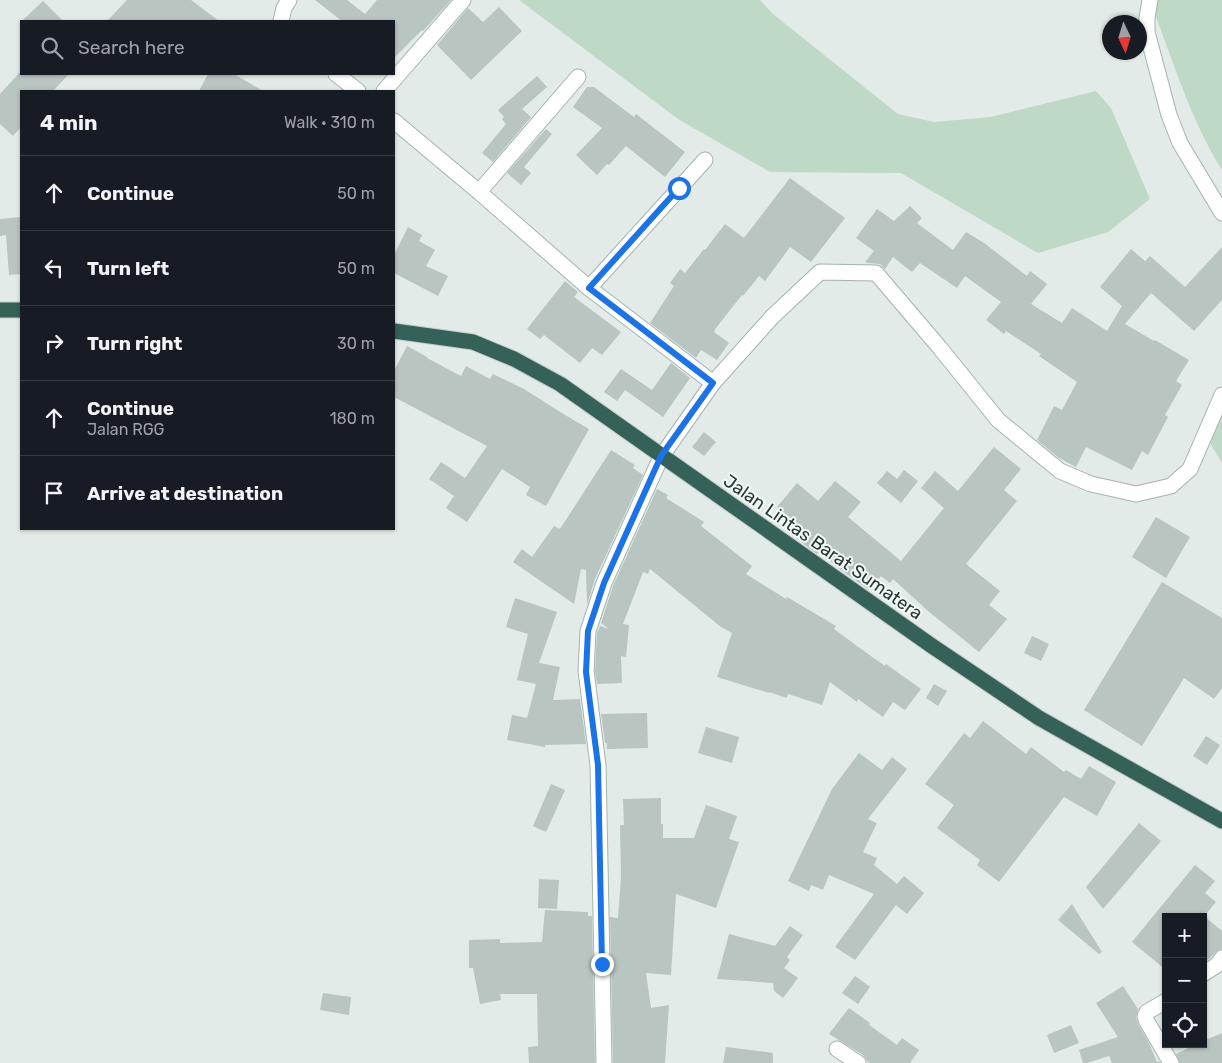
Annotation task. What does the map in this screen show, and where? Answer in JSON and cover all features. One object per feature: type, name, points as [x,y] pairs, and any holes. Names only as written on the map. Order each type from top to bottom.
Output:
[{"type":"highway","points":[[0,310],[20,310]]},
{"type":"highway","name":"Jalan Lintas Barat Sumatera","points":[[395,331],[473,342],[514,359],[560,384],[932,646],[1039,718],[1222,821]]},
{"type":"street","points":[[281,20],[284,8],[289,0]]},
{"type":"street","points":[[385,90],[463,0]]},
{"type":"street","points":[[1150,0],[1147,32],[1169,115],[1180,143],[1222,213]]},
{"type":"street","points":[[337,75],[357,90]]},
{"type":"street","points":[[479,192],[578,77]]},
{"type":"street","points":[[395,122],[589,288],[713,383]]},
{"type":"street","points":[[589,288],[705,160]]},
{"type":"street","points":[[604,1063],[598,765],[586,672],[588,631],[604,583],[661,456],[713,383],[772,317],[820,272],[876,272],[998,420],[1060,471],[1091,484],[1136,494],[1172,486],[1190,469],[1222,395]]},
{"type":"street","points":[[1207,971],[1217,965],[1222,958]]},
{"type":"street","points":[[1163,1003],[1147,1012],[1146,1020],[1171,1063]]},
{"type":"street","points":[[837,1050],[858,1063]]},
{"type":"green space","points":[[519,0],[760,0],[773,14],[898,114],[934,122],[991,117],[1096,91],[1111,108],[1150,199],[1108,232],[1038,253],[901,173],[770,172],[678,119]]},
{"type":"green space","points":[[1154,0],[1222,0],[1222,170],[1211,152],[1185,94],[1155,14]]},
{"type":"green space","points":[[1222,416],[1222,463],[1210,443]]},
{"type":"building","points":[[127,0],[191,0],[218,20],[108,20]]},
{"type":"building","points":[[315,0],[347,0],[365,14],[377,0],[451,0],[423,31],[395,57],[395,20],[341,20]]},
{"type":"building","points":[[43,1],[62,20],[23,20]]},
{"type":"building","points":[[499,7],[522,31],[471,80],[437,45],[468,8],[483,22]]},
{"type":"building","points":[[20,72],[20,75],[68,75],[54,90],[20,90],[20,128],[13,136],[0,124],[0,94]]},
{"type":"building","points":[[207,75],[236,75],[261,90],[200,90]]},
{"type":"building","points":[[537,76],[547,87],[522,109],[531,117],[493,162],[482,153],[506,124],[502,119],[504,117],[498,110]]},
{"type":"building","points":[[587,87],[594,87],[634,117],[636,114],[685,152],[665,177],[626,146],[597,175],[576,155],[602,128],[573,107]]},
{"type":"building","points":[[546,129],[552,134],[524,167],[531,173],[521,185],[507,173]]},
{"type":"building","points":[[790,178],[845,218],[811,262],[790,247],[765,281],[759,276],[714,332],[729,343],[717,360],[701,350],[696,358],[650,323],[674,286],[670,283],[680,269],[685,273],[725,224],[744,238]]},
{"type":"building","points":[[910,206],[922,218],[917,223],[953,250],[966,232],[984,243],[1027,276],[1030,271],[1047,284],[1031,304],[1062,323],[1072,308],[1107,331],[1122,306],[1100,287],[1131,249],[1145,261],[1150,256],[1185,287],[1222,247],[1222,300],[1194,331],[1151,293],[1125,324],[1189,360],[1176,381],[1182,385],[1165,415],[1168,417],[1148,455],[1142,451],[1132,470],[1086,447],[1076,467],[1059,458],[1037,440],[1054,406],[1062,410],[1077,382],[1039,356],[1041,354],[1006,331],[1004,334],[986,320],[1001,302],[965,276],[957,288],[920,263],[912,272],[893,257],[885,269],[880,264],[865,262],[874,251],[856,238],[877,209],[894,221]]},
{"type":"building","points":[[20,217],[20,274],[9,275],[6,235],[0,236],[0,219]]},
{"type":"building","points":[[408,227],[422,235],[419,241],[435,250],[426,266],[448,276],[438,296],[395,274],[395,253]]},
{"type":"building","points":[[565,281],[578,292],[574,297],[621,332],[602,355],[592,348],[580,363],[544,335],[540,339],[527,329]]},
{"type":"building","points":[[407,346],[461,376],[466,366],[490,379],[493,374],[524,389],[589,429],[546,506],[526,495],[530,487],[502,469],[467,522],[446,508],[454,496],[429,479],[441,462],[465,478],[487,446],[395,398],[395,369]]},
{"type":"building","points":[[671,363],[690,378],[663,417],[625,390],[617,401],[604,392],[621,369],[652,390]]},
{"type":"building","points":[[704,432],[716,442],[704,456],[692,447]]},
{"type":"building","points":[[994,447],[1021,469],[1004,490],[1017,501],[966,564],[1000,591],[989,605],[1007,619],[979,652],[928,611],[893,579],[890,583],[881,576],[869,590],[819,552],[817,554],[791,534],[799,525],[777,507],[797,483],[818,501],[835,481],[861,502],[848,517],[901,561],[944,508],[921,488],[935,471],[958,491]]},
{"type":"building","points":[[611,450],[635,465],[633,468],[643,475],[595,579],[587,605],[586,570],[581,569],[574,604],[513,562],[522,549],[532,557],[554,526],[560,529]]},
{"type":"building","points":[[904,470],[918,481],[901,503],[877,483],[887,471],[897,479]]},
{"type":"building","points":[[657,489],[668,495],[666,498],[704,522],[701,526],[752,566],[746,574],[786,599],[787,597],[836,626],[834,629],[885,666],[886,664],[921,689],[905,710],[893,702],[883,717],[858,699],[857,702],[830,682],[822,705],[788,694],[787,698],[717,677],[732,633],[721,627],[650,569],[648,574],[643,572],[623,624],[629,625],[626,657],[621,656],[622,683],[597,684],[595,671],[597,633],[600,626],[609,629],[601,623],[613,586]]},
{"type":"building","points":[[1156,517],[1190,537],[1166,578],[1132,557]]},
{"type":"building","points":[[1162,582],[1222,618],[1222,688],[1214,699],[1184,678],[1142,746],[1084,710]]},
{"type":"building","points":[[515,598],[557,612],[539,663],[560,667],[553,700],[580,699],[586,744],[545,745],[545,747],[507,740],[512,715],[527,718],[536,684],[517,680],[528,634],[506,627]]},
{"type":"building","points":[[1032,636],[1049,644],[1041,661],[1024,653]]},
{"type":"building","points":[[934,684],[947,691],[938,706],[926,698]]},
{"type":"building","points":[[647,713],[648,748],[607,749],[601,714]]},
{"type":"building","points":[[983,721],[1026,754],[1031,747],[1064,772],[1066,770],[1081,779],[1089,766],[1116,782],[1097,816],[1064,797],[999,882],[977,865],[980,860],[937,828],[954,805],[925,784],[964,733],[970,738]]},
{"type":"building","points":[[706,727],[739,737],[732,763],[698,753]]},
{"type":"building","points":[[1206,736],[1220,745],[1207,765],[1193,756]]},
{"type":"building","points":[[859,753],[882,770],[892,757],[907,769],[868,819],[877,823],[863,852],[877,858],[874,865],[897,884],[904,876],[924,893],[907,914],[896,905],[855,960],[835,947],[874,894],[829,875],[823,890],[811,885],[809,891],[788,881],[832,789]]},
{"type":"building","points":[[551,784],[565,790],[546,832],[533,826]]},
{"type":"building","points":[[661,798],[663,838],[694,838],[706,805],[737,816],[729,839],[739,842],[716,908],[676,894],[671,975],[646,973],[651,1008],[669,1005],[665,1063],[613,1063],[610,917],[618,918],[621,877],[620,825],[624,825],[623,799]]},
{"type":"building","points":[[1139,823],[1161,841],[1103,909],[1086,887]]},
{"type":"building","points":[[1195,865],[1215,881],[1205,893],[1216,902],[1207,913],[1162,913],[1162,967],[1132,942]]},
{"type":"building","points":[[539,879],[559,880],[557,909],[538,908]]},
{"type":"building","points":[[1072,904],[1102,952],[1099,954],[1058,920]]},
{"type":"building","points":[[545,910],[588,912],[588,916],[592,916],[595,1063],[529,1063],[528,1047],[538,1046],[537,994],[500,994],[501,1000],[480,1004],[473,968],[469,968],[469,940],[500,939],[500,943],[542,942]]},
{"type":"building","points":[[1207,918],[1222,931],[1222,949],[1218,950],[1207,960]]},
{"type":"building","points":[[790,926],[803,935],[787,957],[790,960],[784,968],[798,978],[783,998],[774,991],[773,983],[717,979],[729,934],[775,946]]},
{"type":"building","points":[[855,976],[870,987],[858,1004],[842,993]]},
{"type":"building","points":[[1123,986],[1138,1009],[1136,1018],[1138,1024],[1157,1062],[1159,1061],[1160,1063],[1112,1063],[1109,1056],[1083,1063],[1079,1050],[1118,1037],[1096,1003]]},
{"type":"building","points":[[323,993],[351,997],[349,1015],[320,1010]]},
{"type":"building","points":[[849,1008],[897,1045],[902,1038],[919,1050],[910,1063],[870,1063],[863,1055],[829,1034]]},
{"type":"building","points":[[1071,1025],[1079,1043],[1054,1053],[1047,1035]]},
{"type":"building","points":[[1222,1033],[1222,1063],[1180,1063],[1176,1054],[1189,1048],[1207,1048],[1207,1039]]},
{"type":"building","points":[[726,1047],[773,1053],[773,1063],[723,1063]]},
{"type":"route","points":[[602,964],[598,765],[586,672],[588,631],[604,583],[661,456],[713,383],[589,288],[679,188]]}]
